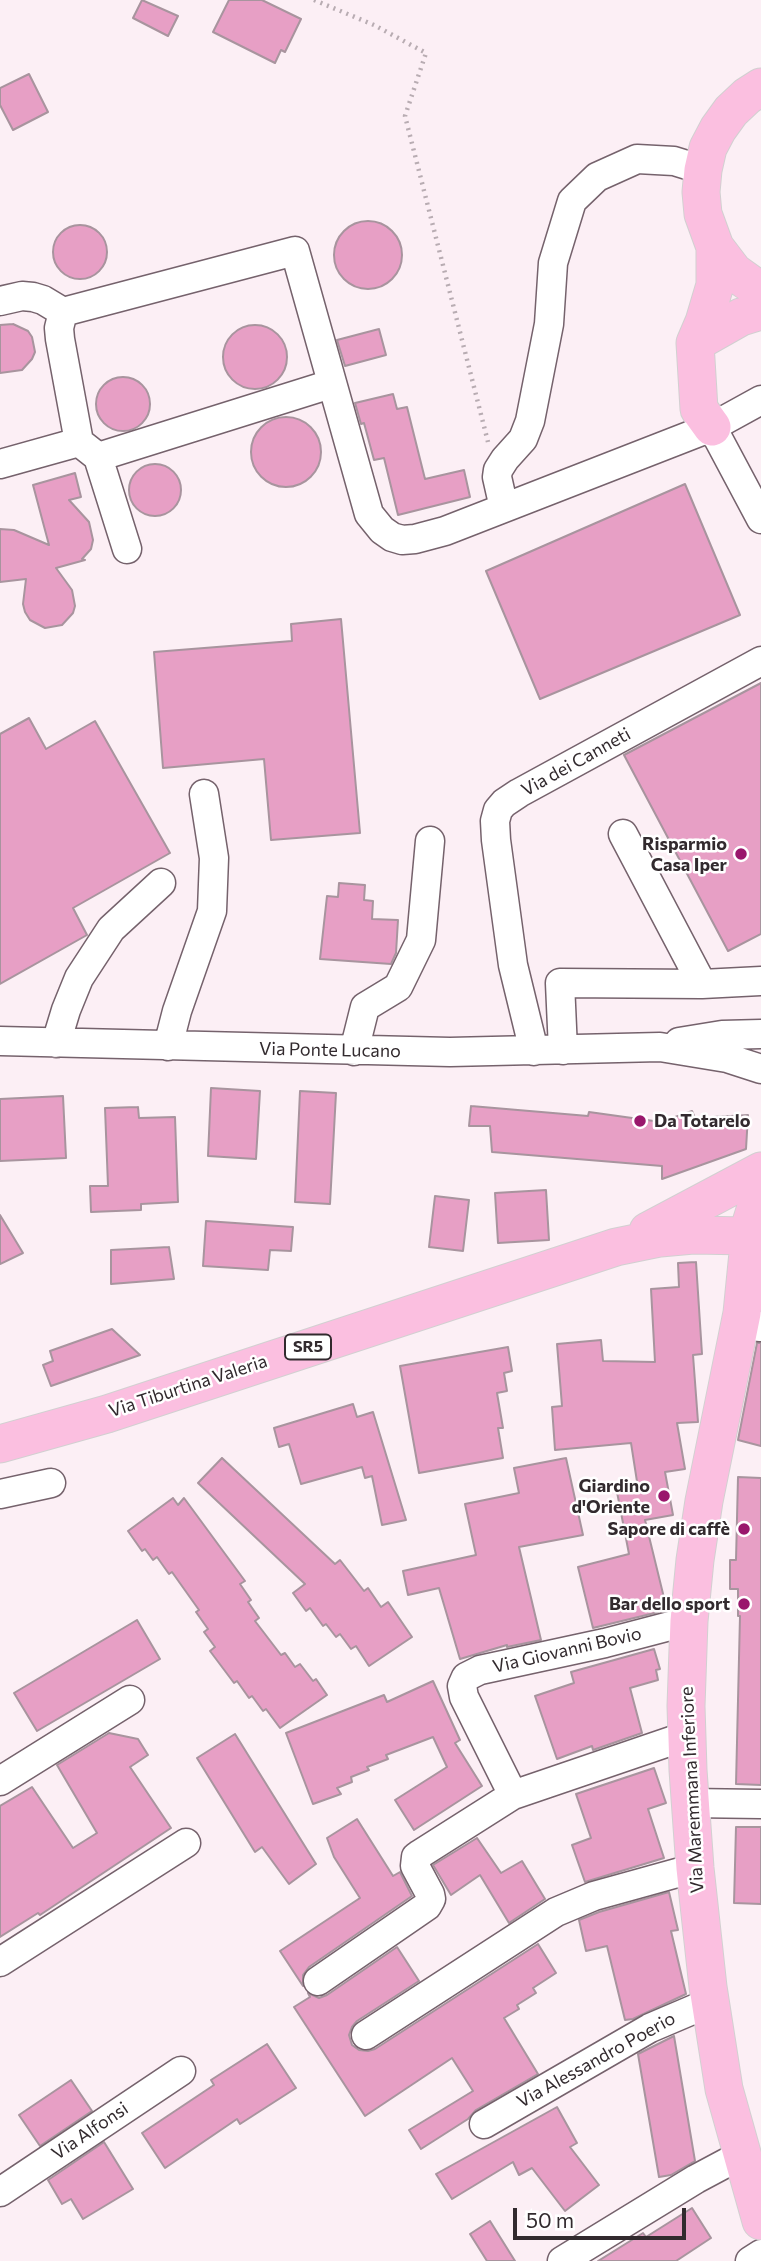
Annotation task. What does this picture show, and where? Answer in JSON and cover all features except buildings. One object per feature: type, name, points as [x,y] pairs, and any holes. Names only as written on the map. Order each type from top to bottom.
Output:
[{"type":"main road","points":[[761,63],[754,91],[731,111],[708,148],[689,165],[701,192],[703,214],[715,247],[734,272],[761,291]]},
{"type":"main road","points":[[712,427],[699,409],[695,343],[715,285],[715,247]]},
{"type":"main road","points":[[695,343],[741,317],[761,311]]},
{"type":"main road","name":"Via Tiburtina Valeria","points":[[616,1248],[761,1171]]},
{"type":"main road","name":"Via Maremmana Inferiore","points":[[761,1191],[754,1210],[756,1324],[704,1501],[695,1560],[689,1621],[686,1736],[695,1868],[724,2089],[761,2221]]},
{"type":"main road","name":"Via Tiburtina Valeria","points":[[0,1444],[107,1414],[616,1248],[684,1236],[755,1233]]},
{"type":"street","points":[[504,508],[497,477],[502,463],[523,439],[530,421],[548,324],[552,263],[572,201],[597,177],[628,162],[649,158],[689,165]]},
{"type":"street","points":[[0,301],[22,296],[33,297],[63,313],[295,251],[369,514],[382,530],[402,540],[426,537],[712,427],[761,400]]},
{"type":"street","points":[[63,313],[59,328],[60,339],[88,449],[127,549]]},
{"type":"street","points":[[0,464],[88,449],[331,384]]},
{"type":"street","points":[[712,427],[761,519]]},
{"type":"street","name":"Via dei Canneti","points":[[534,1051],[513,965],[496,840],[495,821],[498,810],[519,793],[761,661]]},
{"type":"street","points":[[168,1046],[177,1011],[212,911],[214,858],[204,794]]},
{"type":"street","points":[[623,834],[702,984]]},
{"type":"street","points":[[354,1051],[365,1007],[398,987],[422,940],[430,841]]},
{"type":"street","points":[[56,1043],[79,978],[111,929],[161,883]]},
{"type":"street","points":[[563,1050],[560,983],[702,984],[761,981]]},
{"type":"street","name":"Via Ponte Lucano","points":[[660,1047],[700,1038],[761,1034]]},
{"type":"street","name":"Via Ponte Lucano","points":[[0,1041],[354,1051],[534,1051],[660,1047],[719,1056],[761,1069]]},
{"type":"street","points":[[0,1494],[51,1483]]},
{"type":"street","name":"Via Giovanni Bovio","points":[[513,1796],[464,1698],[462,1686],[466,1677],[480,1670],[689,1621]]},
{"type":"street","points":[[0,1781],[130,1700]]},
{"type":"street","points":[[318,1981],[427,1906],[431,1899],[430,1894],[415,1866],[416,1857],[420,1854],[513,1796],[686,1736]]},
{"type":"street","points":[[690,1803],[761,1804]]},
{"type":"street","points":[[0,1962],[186,1843]]},
{"type":"street","points":[[366,2035],[556,1912],[603,1893],[695,1868]]},
{"type":"street","name":"Via Alessandro Poerio","points":[[484,2124],[650,2028],[711,2002]]},
{"type":"street","name":"Via Alfonsi","points":[[0,2192],[181,2071]]},
{"type":"street","points":[[562,2261],[696,2179],[741,2155]]},
{"type":"street","points":[[750,2261],[761,2254]]},
{"type":"path","points":[[314,0],[374,25],[426,53],[405,116],[497,477]]},
{"type":"place","name":"Risparmio Casa Iper","points":[[741,854]]},
{"type":"place","name":"Da Totarelo","points":[[640,1121]]},
{"type":"place","name":"Giardino d'Oriente","points":[[664,1496]]},
{"type":"place","name":"Sapore di caffè","points":[[744,1529]]},
{"type":"place","name":"Bar dello sport","points":[[744,1604]]}]
